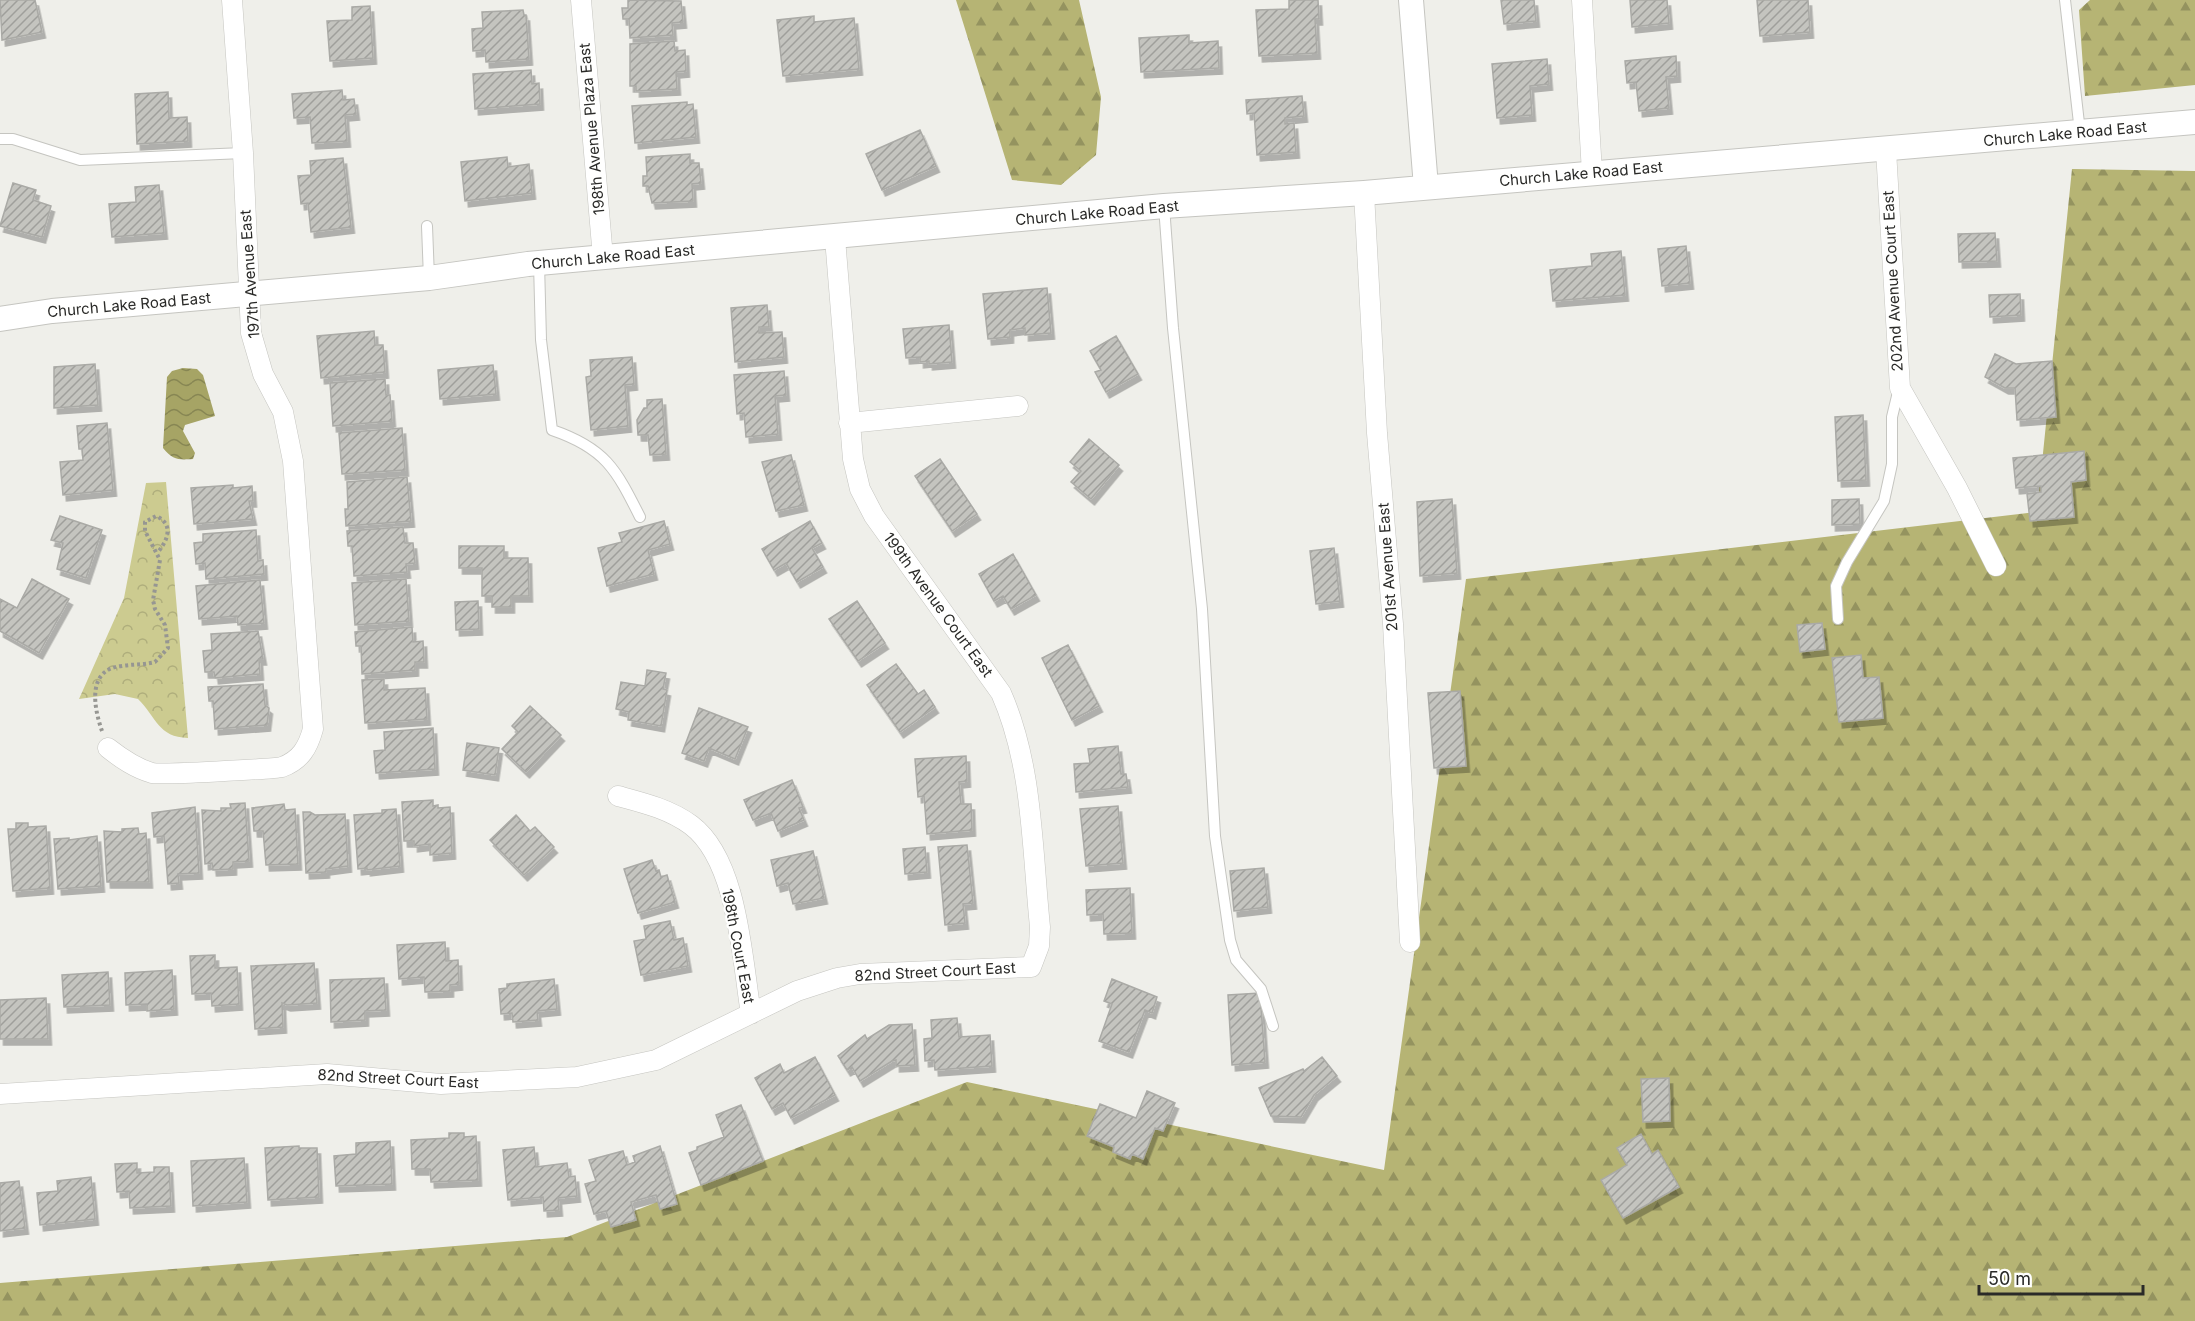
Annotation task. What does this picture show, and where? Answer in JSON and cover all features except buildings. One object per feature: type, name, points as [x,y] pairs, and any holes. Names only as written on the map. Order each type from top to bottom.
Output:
[{"type":"street","name":"197th Avenue East","points":[[108,748],[132,766],[155,774],[282,767],[303,754],[309,746],[313,729],[293,461],[283,412],[263,374],[251,333],[243,153],[232,0]]},
{"type":"street","name":"198th Avenue Plaza East","points":[[580,0],[603,258]]},
{"type":"street","points":[[1411,0],[1425,187]]},
{"type":"street","points":[[1582,0],[1592,173]]},
{"type":"street","name":"Church Lake Road East","points":[[0,319],[429,278],[539,263],[836,238],[1164,206],[1364,194],[2195,122]]},
{"type":"street","name":"202nd Avenue Court East","points":[[1886,150],[1900,388],[1957,488],[1996,566]]},
{"type":"street","name":"201st Avenue East","points":[[1364,194],[1377,433],[1393,624],[1410,942]]},
{"type":"street","name":"199th Avenue Court East","points":[[836,238],[849,423],[856,476],[874,516],[1001,693],[1014,723],[1023,753],[1040,927],[1036,958],[1028,968]]},
{"type":"street","points":[[849,423],[1018,406]]},
{"type":"street","name":"198th Court East","points":[[618,796],[669,811],[692,825],[708,842],[719,860],[735,913],[751,1014]]},
{"type":"street","name":"82nd Street Court East","points":[[0,1094],[327,1074],[441,1084],[577,1077],[656,1060],[797,991],[837,978],[860,974],[1028,968]]},
{"type":"lane","points":[[2065,0],[2080,132]]},
{"type":"lane","points":[[0,139],[13,139],[80,160],[243,153]]},
{"type":"lane","points":[[1164,206],[1173,328],[1202,609],[1215,836],[1230,940],[1236,960],[1261,989],[1273,1026]]},
{"type":"lane","points":[[427,226],[429,278]]},
{"type":"lane","points":[[539,263],[541,340],[552,430],[580,440],[611,464],[640,518]]},
{"type":"lane","points":[[1838,619],[1836,586],[1846,561],[1884,501],[1892,464],[1892,417],[1900,388]]},
{"type":"path","points":[[108,748],[94,707],[94,691],[99,678],[119,666],[154,662],[168,648],[165,625],[155,609],[153,600],[160,560],[158,552],[145,531],[145,522],[156,516],[166,523],[168,530],[165,544],[158,552]]},
{"type":"green space","points":[[956,0],[1079,0],[1101,97],[1096,155],[1061,185],[1012,180]]},
{"type":"green space","points":[[2090,0],[2195,0],[2195,85],[2085,96],[2079,10]]},
{"type":"green space","points":[[2072,169],[2195,171],[2195,1321],[0,1321],[0,1283],[567,1237],[967,1082],[1384,1170],[1466,579],[2037,512]]},
{"type":"green space","points":[[166,482],[188,738],[178,737],[164,730],[138,699],[115,694],[79,699],[124,598],[146,483]]},
{"type":"water","points":[[183,368],[197,369],[203,375],[215,416],[185,425],[183,431],[195,453],[193,459],[176,458],[163,448],[167,377],[172,371]]}]
